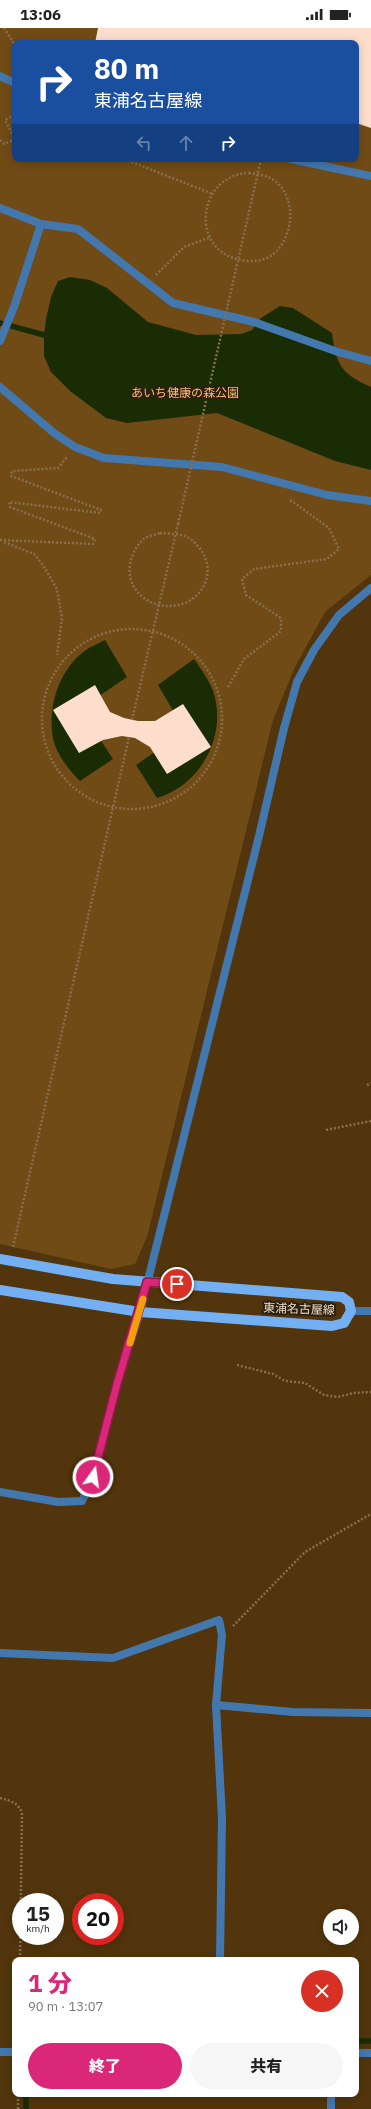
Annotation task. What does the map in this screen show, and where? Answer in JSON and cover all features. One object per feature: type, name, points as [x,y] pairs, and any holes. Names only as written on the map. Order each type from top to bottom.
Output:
[{"type":"main road","name":"東浦名古屋線","points":[[0,1259],[113,1278],[147,1282],[342,1297],[349,1302],[351,1311],[344,1323],[332,1326],[140,1312],[0,1290]]},
{"type":"street","points":[[0,76],[12,82]]},
{"type":"street","points":[[305,162],[371,176]]},
{"type":"street","points":[[0,208],[41,224],[78,229],[173,304],[254,322],[338,352],[371,361]]},
{"type":"street","points":[[0,341],[14,307],[41,224]]},
{"type":"street","points":[[0,387],[54,433],[75,447],[104,458],[222,467],[327,495],[371,501]]},
{"type":"street","points":[[0,1492],[58,1502],[82,1501],[93,1477],[117,1384],[140,1312],[259,836],[284,728],[297,682],[314,650],[339,616],[371,588]]},
{"type":"street","points":[[351,1311],[371,1311]]},
{"type":"street","points":[[0,1653],[113,1658],[219,1620],[222,1635],[216,1706],[222,1818],[220,1957]]},
{"type":"street","points":[[216,1706],[293,1712],[371,1713]]},
{"type":"street","points":[[0,2052],[12,2052]]},
{"type":"street","points":[[359,2053],[371,2053]]},
{"type":"street","points":[[331,2097],[331,2109]]},
{"type":"path","points":[[4,28],[12,40]]},
{"type":"path","points":[[12,116],[5,120],[12,134]]},
{"type":"path","points":[[0,140],[4,144],[12,141]]},
{"type":"path","points":[[132,162],[213,194]]},
{"type":"path","points":[[132,720],[260,162]]},
{"type":"path","points":[[243,174],[258,174],[270,178],[284,191],[288,201],[291,223],[280,246],[263,260],[252,262],[238,260],[219,251],[205,222],[206,210],[213,194],[225,182],[243,174]]},
{"type":"path","points":[[148,284],[184,247],[211,237]]},
{"type":"path","points":[[0,541],[93,544],[95,539],[10,507],[9,502],[100,513],[101,510],[11,476],[12,471],[58,468],[75,447]]},
{"type":"path","points":[[228,687],[244,659],[282,632],[281,618],[246,595],[242,579],[254,569],[327,559],[339,549],[329,528],[292,502],[275,481]]},
{"type":"path","points":[[160,533],[175,534],[187,537],[204,554],[208,577],[203,589],[194,599],[174,606],[159,605],[148,600],[136,590],[130,575],[130,563],[135,548],[147,537],[160,533]]},
{"type":"path","points":[[0,541],[34,554],[44,565],[57,589],[62,618],[57,655]]},
{"type":"path","points":[[131,627],[153,630],[173,638],[196,656],[210,673],[216,686],[221,710],[220,732],[214,756],[202,779],[184,793],[166,804],[159,806],[145,808],[114,805],[89,797],[76,790],[55,766],[44,740],[44,706],[58,666],[84,642],[96,635],[131,627]]},
{"type":"path","points":[[13,1247],[129,737]]},
{"type":"path","points":[[367,1085],[371,1083]]},
{"type":"path","points":[[326,1130],[371,1121]]},
{"type":"path","points":[[238,1365],[273,1374],[285,1381],[305,1383],[324,1395],[338,1397],[353,1393],[371,1392]]},
{"type":"path","points":[[222,1635],[305,1552],[371,1514]]},
{"type":"path","points":[[0,1798],[14,1802],[20,1806],[22,1813],[20,1957]]},
{"type":"path","points":[[18,2097],[18,2109]]},
{"type":"green space","name":"あいち健康の森公園","points":[[0,28],[371,28],[371,575],[325,612],[294,669],[273,720],[147,1237],[135,1264],[111,1269],[0,1244]]},
{"type":"shaded area","points":[[70,277],[90,280],[107,288],[148,322],[196,335],[241,334],[252,330],[261,318],[280,306],[293,308],[332,333],[338,360],[342,367],[353,377],[371,387],[371,470],[335,461],[217,413],[127,423],[106,418],[70,391],[51,372],[44,356],[44,335],[51,297],[58,281]]},
{"type":"shaded area","points":[[105,640],[127,677],[80,709],[113,759],[80,781],[70,770],[55,745],[52,731],[53,707],[59,684],[71,664],[89,648]]},
{"type":"shaded area","points":[[194,659],[213,691],[217,708],[217,724],[213,741],[207,756],[198,770],[186,782],[173,791],[157,798],[136,765],[185,731],[158,685]]},
{"type":"building","points":[[98,28],[371,28],[371,128],[359,124],[359,40],[96,40]]},
{"type":"building","points":[[95,685],[110,712],[124,718],[138,721],[155,721],[183,704],[211,747],[167,774],[150,747],[135,738],[122,736],[103,740],[79,753],[53,710]]},
{"type":"waterway","points":[[0,323],[44,335]]},
{"type":"waterway","points":[[359,2041],[371,2041]]},
{"type":"waterway","points":[[26,2097],[26,2109]]},
{"type":"slow traffic","points":[[130,1343],[143,1299]]},
{"type":"route","points":[[93,1477],[117,1384],[140,1312],[147,1282],[177,1284]]}]
